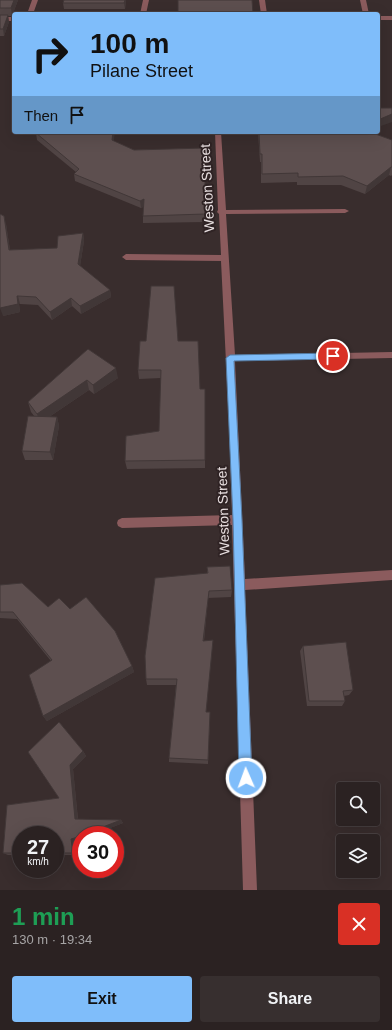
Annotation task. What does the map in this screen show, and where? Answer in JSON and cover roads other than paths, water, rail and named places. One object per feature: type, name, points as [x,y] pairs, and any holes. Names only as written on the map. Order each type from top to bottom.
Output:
[{"type":"street","points":[[31,12],[35,0]]},
{"type":"street","points":[[143,12],[146,0]]},
{"type":"street","points":[[262,0],[264,12]]},
{"type":"street","points":[[363,0],[366,12]]},
{"type":"street","points":[[380,18],[392,18]]},
{"type":"street","points":[[0,19],[12,19]]},
{"type":"street","name":"Weston Street","points":[[218,134],[221,212],[228,300],[238,520],[250,890]]},
{"type":"street","points":[[221,212],[345,211]]},
{"type":"street","points":[[126,257],[224,258]]},
{"type":"street","points":[[230,358],[392,355]]},
{"type":"street","points":[[122,523],[238,520]]},
{"type":"street","points":[[239,585],[392,575]]}]
